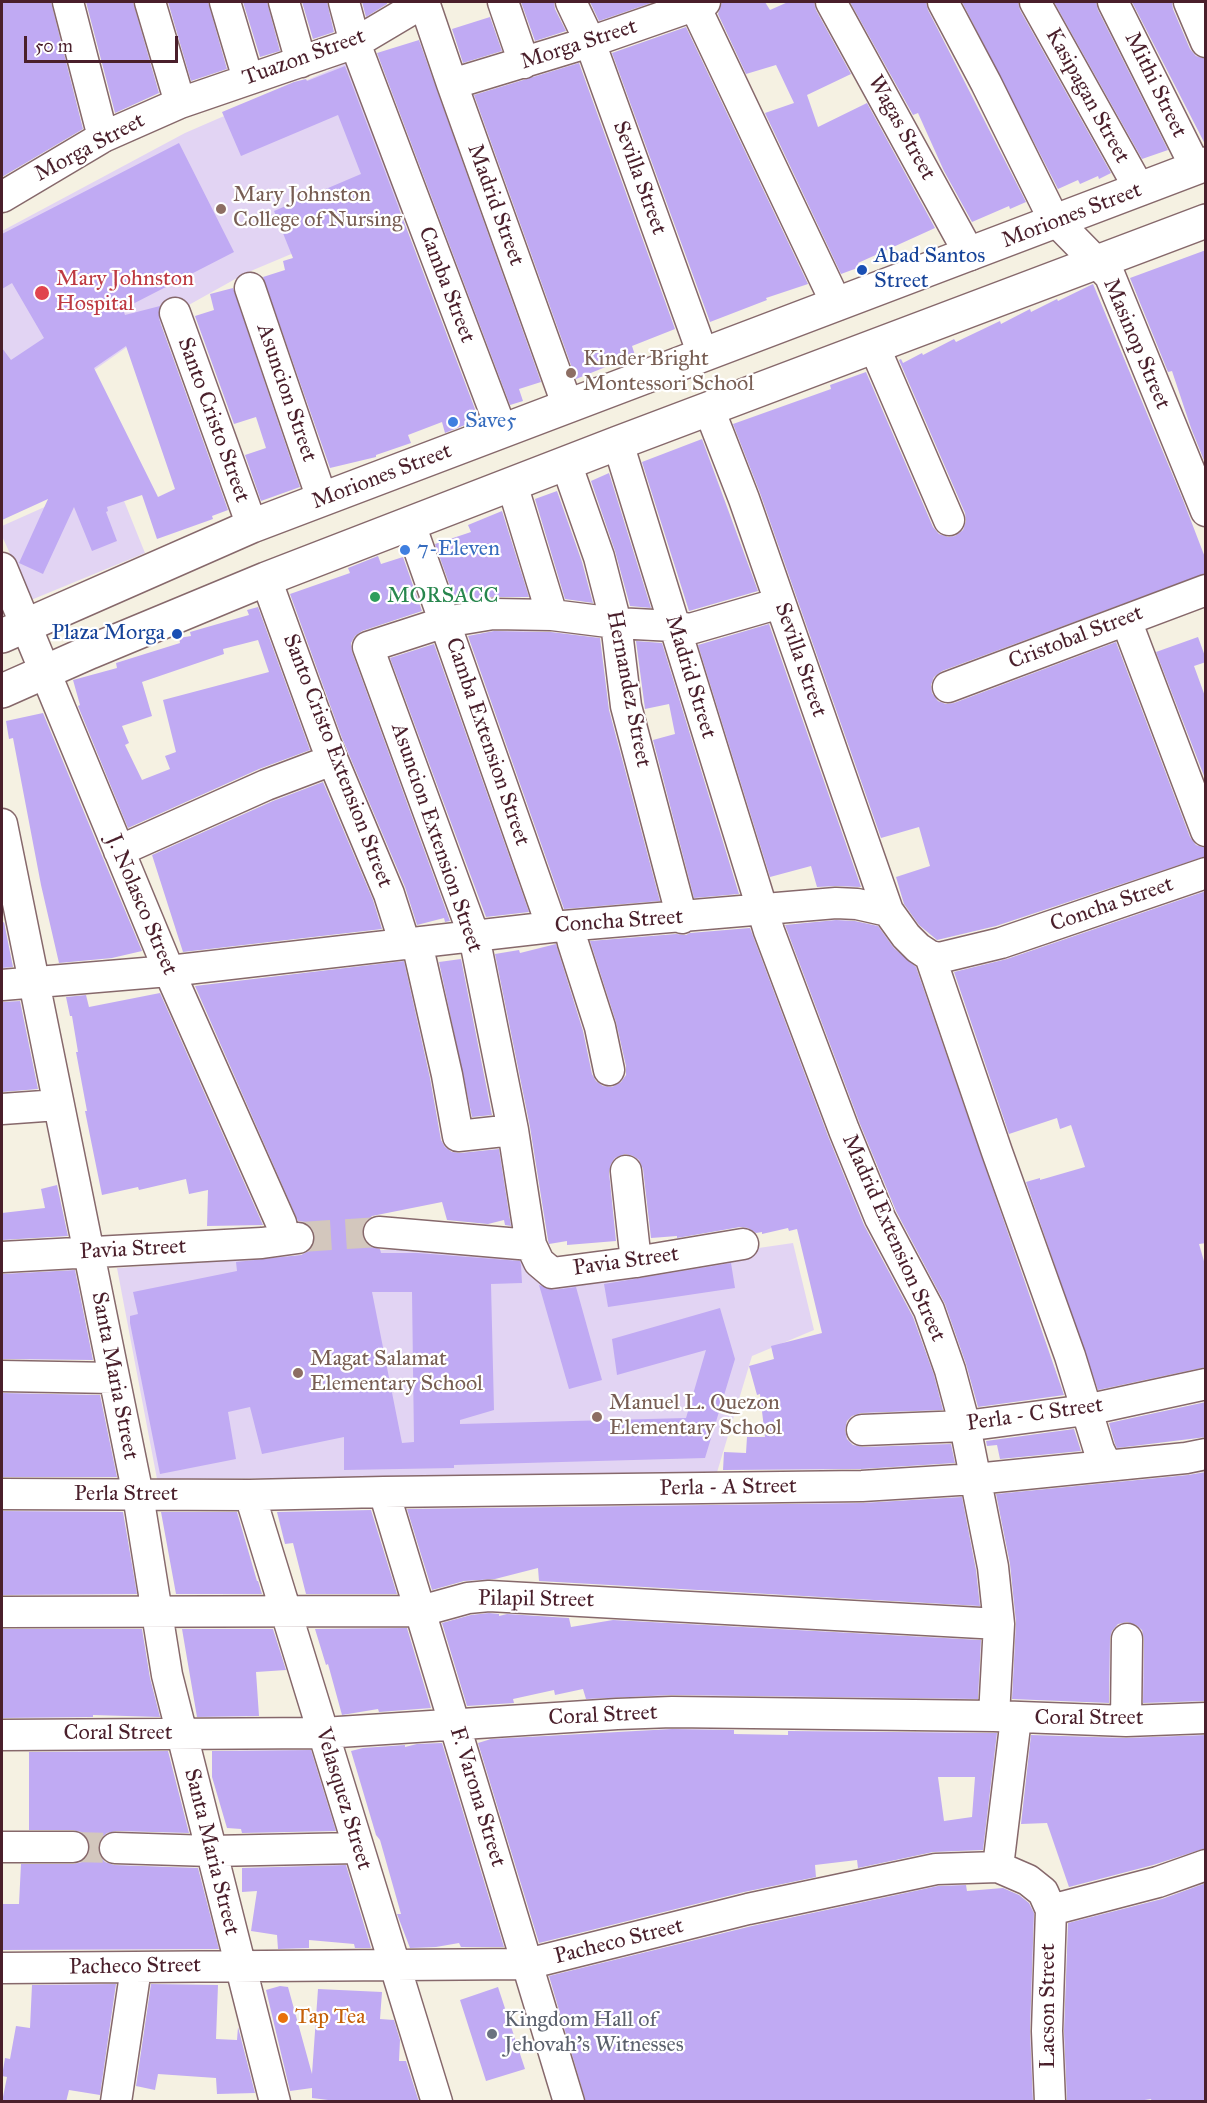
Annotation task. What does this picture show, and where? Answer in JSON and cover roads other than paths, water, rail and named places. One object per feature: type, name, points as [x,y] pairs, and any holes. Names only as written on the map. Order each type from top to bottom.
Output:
[{"type":"main road","name":"Moriones Street","points":[[14,631],[252,526],[1201,166]]},
{"type":"main road","points":[[2,691],[44,671],[266,579],[618,443],[1206,221]]},
{"type":"street","points":[[68,2],[103,137]]},
{"type":"street","points":[[150,2],[180,103]]},
{"type":"street","points":[[225,2],[248,79]]},
{"type":"street","points":[[284,2],[301,62]]},
{"type":"street","name":"Camba Street","points":[[345,2],[355,43],[502,431]]},
{"type":"street","name":"Tuazon Street","points":[[180,103],[355,43],[424,2]]},
{"type":"street","name":"Madrid Street","points":[[424,2],[568,407]]},
{"type":"street","points":[[503,2],[524,63]]},
{"type":"street","name":"Sevilla Street","points":[[571,2],[590,42],[703,355]]},
{"type":"street","name":"Wagas Street","points":[[831,2],[970,255]]},
{"type":"street","name":"Masinop Street","points":[[943,2],[1048,208],[1058,222],[1110,276],[1206,511]]},
{"type":"street","name":"Kasipagan Street","points":[[1035,2],[1140,190]]},
{"type":"street","name":"Mithi Street","points":[[1113,2],[1201,166]]},
{"type":"street","points":[[1189,2],[1206,42]]},
{"type":"street","points":[[698,3],[837,305]]},
{"type":"street","name":"Morga Street","points":[[452,84],[590,42],[698,3]]},
{"type":"street","name":"Morga Street","points":[[2,197],[103,137],[180,103]]},
{"type":"street","name":"Asuncion Street","points":[[250,288],[322,499]]},
{"type":"street","name":"Santo Cristo Street","points":[[175,313],[252,526]]},
{"type":"street","points":[[874,346],[949,520]]},
{"type":"street","name":"Sevilla Street","points":[[709,409],[744,499],[888,911]]},
{"type":"street","name":"Madrid Street","points":[[618,443],[763,911]]},
{"type":"street","name":"Hernandez Street","points":[[566,463],[599,556],[616,623],[626,706],[682,918]]},
{"type":"street","points":[[512,484],[552,615]]},
{"type":"street","name":"Camba Extension Street","points":[[410,524],[561,927],[573,943],[600,1027],[609,1070]]},
{"type":"street","name":"J. Nolasco Street","points":[[2,568],[14,631],[44,671],[169,971],[283,1231],[290,1238]]},
{"type":"street","name":"Santo Cristo Extension Street","points":[[266,579],[332,760],[411,944],[445,1064],[458,1136],[513,1130]]},
{"type":"street","name":"Cristobal Street","points":[[948,687],[1206,590]]},
{"type":"street","points":[[445,622],[493,614],[552,615],[690,629],[780,603]]},
{"type":"street","points":[[1126,620],[1206,831]]},
{"type":"street","name":"Asuncion Extension Street","points":[[445,622],[368,647],[474,936],[513,1130],[531,1245]]},
{"type":"street","points":[[119,851],[266,785],[332,760]]},
{"type":"street","name":"Santa Maria Street","points":[[2,824],[6,864],[34,981],[138,1495],[167,1675],[275,2102]]},
{"type":"street","name":"Concha Street","points":[[930,956],[950,957],[1001,943],[1206,873]]},
{"type":"street","name":"Concha Street","points":[[2,985],[169,971],[561,927],[836,903],[857,904],[888,911]]},
{"type":"street","name":"Madrid Extension Street","points":[[763,911],[798,1012],[880,1218],[929,1310],[950,1370],[965,1426],[993,1567],[999,1624],[1005,1717],[998,1867]]},
{"type":"street","points":[[888,911],[906,936],[930,956],[1107,1466]]},
{"type":"street","points":[[2,1109],[58,1105]]},
{"type":"street","points":[[626,1171],[636,1262]]},
{"type":"street","points":[[379,1232],[531,1245]]},
{"type":"street","name":"Pavia Street","points":[[2,1257],[261,1243],[290,1238]]},
{"type":"street","name":"Pavia Street","points":[[531,1245],[539,1262],[552,1273],[743,1244]]},
{"type":"street","points":[[2,1376],[114,1378]]},
{"type":"street","name":"Perla - C Street","points":[[862,1430],[965,1426],[1086,1410],[1206,1384]]},
{"type":"street","name":"Perla - A Street","points":[[250,1495],[862,1486],[975,1479],[1206,1455]]},
{"type":"street","name":"F. Varona Street","points":[[384,1492],[569,2102]]},
{"type":"street","name":"Perla Street","points":[[2,1494],[250,1495]]},
{"type":"street","name":"Velasquez Street","points":[[250,1495],[437,2102]]},
{"type":"street","name":"Pilapil Street","points":[[2,1612],[420,1611],[468,1598],[489,1596],[999,1624]]},
{"type":"street","points":[[1126,1721],[1127,1639]]},
{"type":"street","name":"Coral Street","points":[[2,1735],[323,1733],[672,1712],[1126,1721],[1206,1718]]},
{"type":"street","points":[[2,1847],[73,1847]]},
{"type":"street","points":[[115,1848],[211,1851],[357,1848]]},
{"type":"street","points":[[1051,1910],[1158,1882],[1206,1866]]},
{"type":"street","name":"Pacheco Street","points":[[2,1968],[240,1965],[395,1967],[527,1964],[748,1909],[936,1869],[998,1867],[1028,1880],[1043,1892],[1051,1910]]},
{"type":"street","name":"Lacson Street","points":[[1050,2102],[1047,2031],[1051,1910]]},
{"type":"street","points":[[116,2102],[136,1968]]},
{"type":"tunnel","points":[[301,1237],[379,1232]]},
{"type":"tunnel","points":[[73,1847],[115,1848]]},
{"type":"place","name":"Mary Johnston College of Nursing","points":[[221,209]]},
{"type":"place","name":"Abad Santos Street","points":[[862,270]]},
{"type":"place","name":"Mary Johnston Hospital","points":[[42,293]]},
{"type":"place","name":"Kinder Bright Montessori School","points":[[571,373]]},
{"type":"place","name":"Save5","points":[[453,422]]},
{"type":"place","name":"7-Eleven","points":[[405,550]]},
{"type":"place","name":"MORSACC","points":[[375,597]]},
{"type":"place","name":"Plaza Morga","points":[[177,634]]},
{"type":"place","name":"Magat Salamat Elementary School","points":[[298,1373]]},
{"type":"place","name":"Manuel L. Quezon Elementary School","points":[[597,1417]]},
{"type":"place","name":"Tap Tea","points":[[283,2018]]},
{"type":"place","name":"Kingdom Hall of Jehovah's Witnesses","points":[[492,2034]]}]
